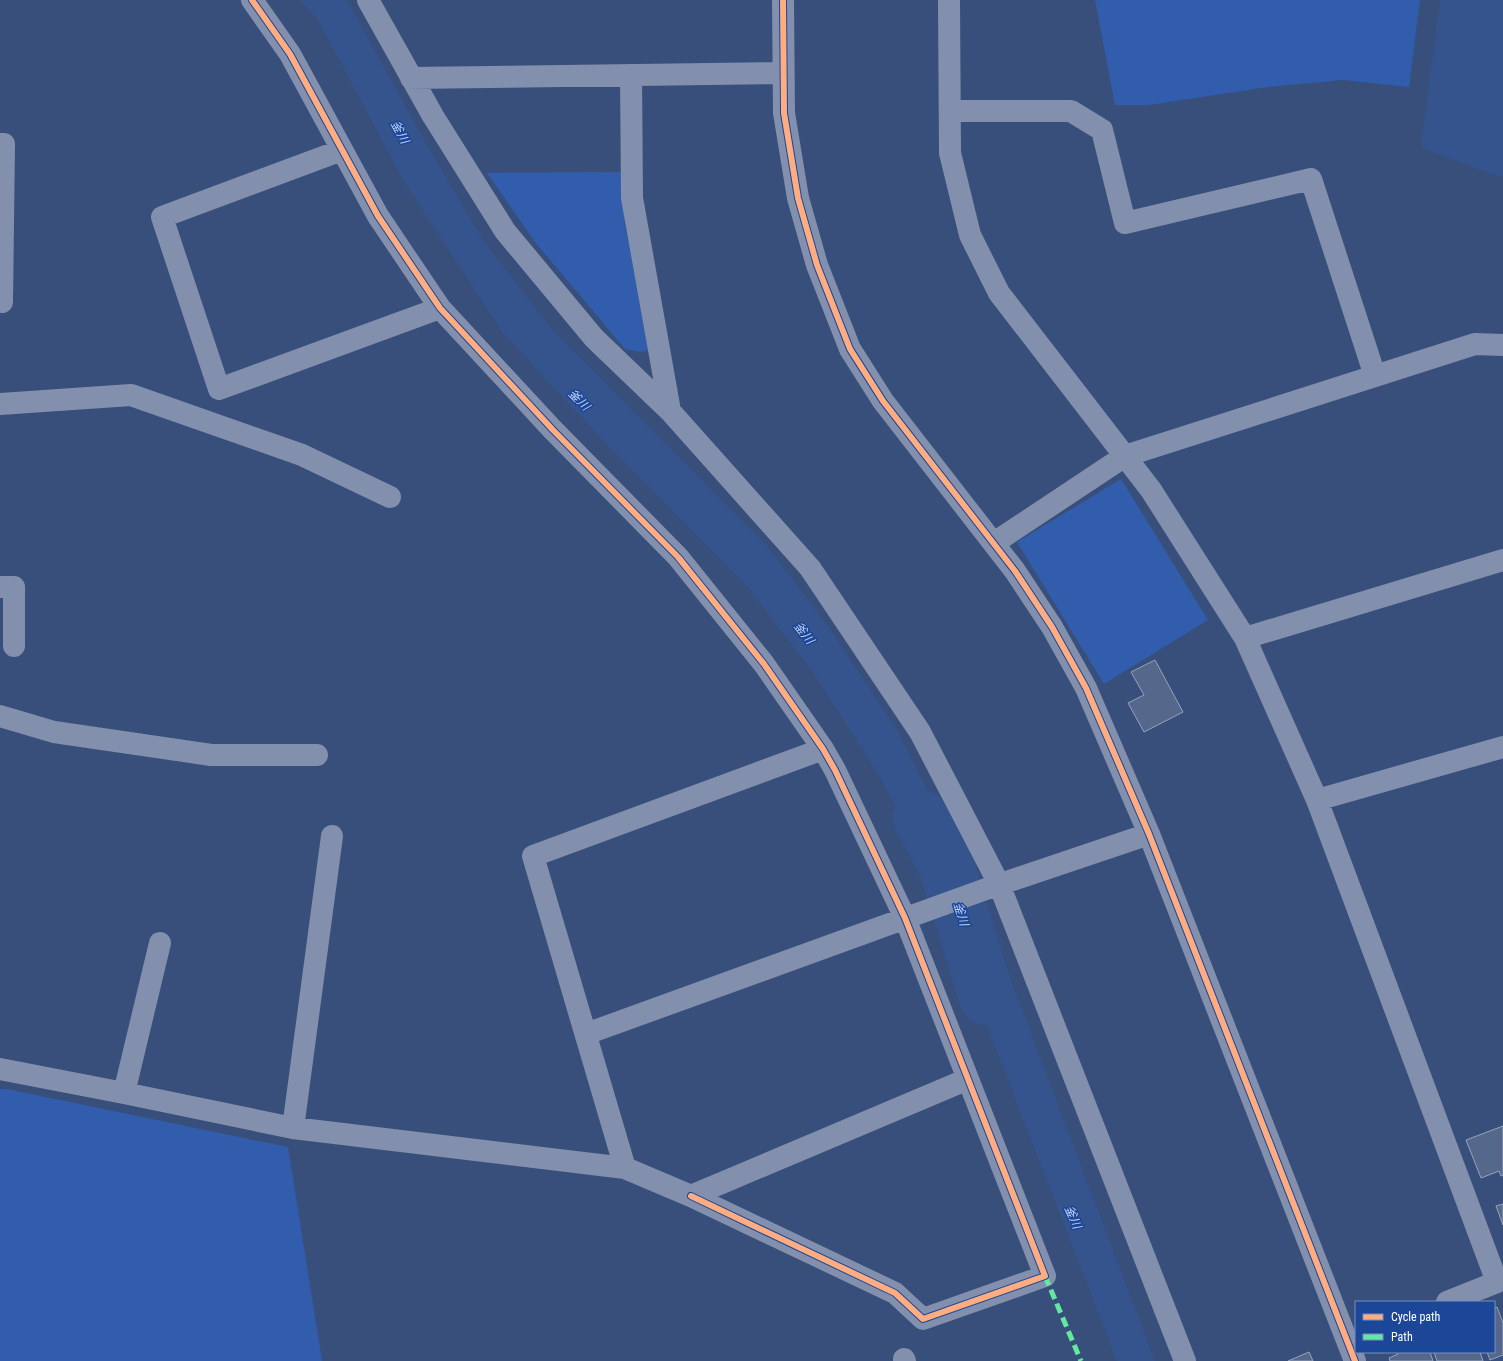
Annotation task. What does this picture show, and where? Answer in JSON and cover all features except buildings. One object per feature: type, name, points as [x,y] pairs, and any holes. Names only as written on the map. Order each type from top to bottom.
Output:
[{"type":"street","points":[[0,1069],[293,1128],[625,1168],[691,1196],[895,1293],[923,1319],[1045,1276],[968,1079],[911,916],[823,749],[764,664],[678,557],[553,430],[440,308],[378,216],[290,54],[252,0]]},
{"type":"street","points":[[368,0],[432,116],[504,231],[594,338],[670,411],[810,568],[920,732],[992,887],[1185,1361]]},
{"type":"street","points":[[783,0],[784,113],[798,198],[816,265],[850,349],[883,401],[1015,571],[1048,621],[1086,688],[1149,834],[1352,1339],[1355,1361]]},
{"type":"street","points":[[949,0],[950,153],[970,235],[999,292],[1151,490],[1245,638],[1317,800],[1497,1282],[1450,1301]]},
{"type":"street","points":[[411,78],[783,73]]},
{"type":"street","points":[[631,75],[632,198],[670,411]]},
{"type":"street","points":[[950,111],[1071,111],[1102,130],[1125,224],[1311,179],[1375,376]]},
{"type":"street","points":[[0,144],[4,144],[2,302]]},
{"type":"street","points":[[342,150],[162,217],[219,389],[440,308]]},
{"type":"street","points":[[994,543],[1125,456],[1475,344],[1503,345]]},
{"type":"street","points":[[0,404],[131,395],[302,454],[390,497]]},
{"type":"street","points":[[1245,638],[1503,560]]},
{"type":"street","points":[[0,587],[14,587],[14,646]]},
{"type":"street","points":[[0,716],[54,732],[211,755],[317,755]]},
{"type":"street","points":[[1317,800],[1503,747]]},
{"type":"street","points":[[625,1168],[533,856],[823,749]]},
{"type":"street","points":[[586,1034],[992,887],[1149,834]]},
{"type":"street","points":[[293,1128],[332,836]]},
{"type":"street","points":[[124,1093],[160,943]]},
{"type":"street","points":[[691,1196],[968,1079]]},
{"type":"shaded area","points":[[1095,0],[1420,0],[1409,87],[1343,80],[1268,87],[1149,105],[1115,105]]},
{"type":"shaded area","points":[[621,172],[625,226],[651,343],[649,350],[640,352],[625,349],[535,242],[487,173]]},
{"type":"shaded area","points":[[1121,479],[1208,620],[1104,684],[1017,542]]},
{"type":"shaded area","points":[[0,1089],[7,1089],[288,1147],[322,1361],[0,1361]]},
{"type":"water","points":[[300,0],[347,0],[419,131],[483,240],[550,327],[768,547],[827,625],[896,728],[973,882],[939,893],[883,782],[814,674],[747,586],[612,450],[503,333],[403,180],[317,18]]},
{"type":"water","points":[[1440,0],[1503,0],[1503,178],[1421,148]]},
{"type":"water","points":[[987,917],[1155,1361],[1117,1361],[949,928]]},
{"type":"waterway","name":"釜川","points":[[921,818],[947,867],[987,998]]},
{"type":"marked path","points":[[1045,1276],[1081,1361]]},
{"type":"cycle path","points":[[252,0],[290,54],[378,216],[440,308],[553,430],[678,557],[764,664],[823,749],[835,770],[905,918],[1045,1276],[923,1319],[895,1293],[691,1196]]},
{"type":"cycle path","points":[[783,0],[784,113],[798,198],[817,265],[850,349],[883,401],[1015,571],[1052,627],[1086,688],[1149,834],[1355,1361]]}]
